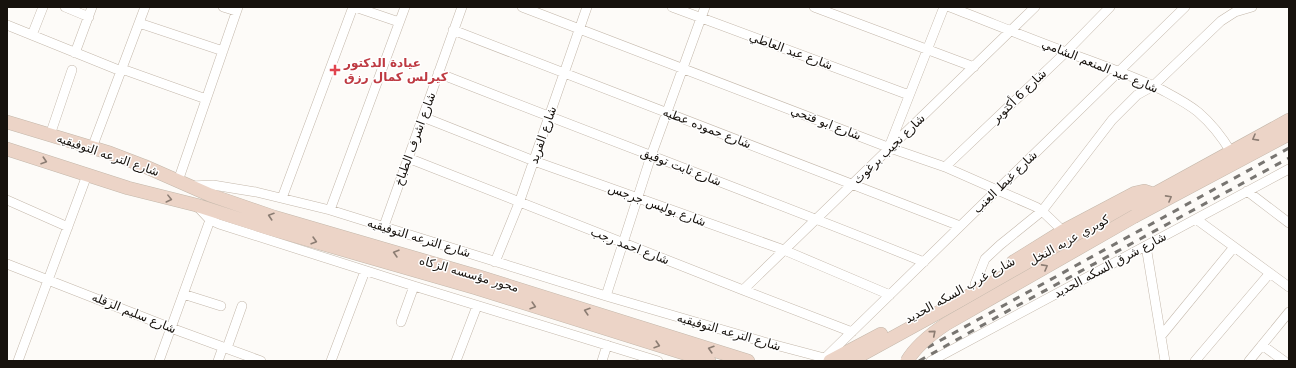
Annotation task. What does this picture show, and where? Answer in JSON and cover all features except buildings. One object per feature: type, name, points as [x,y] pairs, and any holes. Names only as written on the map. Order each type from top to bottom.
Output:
[{"type":"main road","name":"كوبري عزبه النخل","points":[[907,361],[922,342],[946,324],[1135,216],[1196,177],[1231,152],[1289,120]]},
{"type":"main road","name":"شارع الترعه التوفيقيه","points":[[7,122],[139,164],[184,184]]},
{"type":"main road","name":"كوبري عزبه النخل","points":[[850,361],[1137,202],[1196,177],[1289,134]]},
{"type":"main road","name":"شارع الترعه التوفيقيه","points":[[7,149],[148,194],[196,205]]},
{"type":"main road","name":"محور مؤسسه الزكاه","points":[[184,184],[274,217],[480,277],[748,361]]},
{"type":"main road","name":"شارع غرب السكه الحديد","points":[[829,360],[976,284],[1063,231],[1135,193],[1144,191],[1153,194]]},
{"type":"main road","name":"محور مؤسسه الزكاه","points":[[196,205],[484,290],[709,361]]},
{"type":"street","points":[[32,35],[43,7]]},
{"type":"street","points":[[65,7],[89,17]]},
{"type":"street","points":[[75,52],[92,7]]},
{"type":"street","points":[[92,148],[145,7]]},
{"type":"street","points":[[184,184],[206,100],[237,9],[223,7]]},
{"type":"street","points":[[282,198],[354,7],[399,22]]},
{"type":"street","points":[[330,210],[405,7]]},
{"type":"street","name":"شارع اشرف الطباخ","points":[[384,226],[462,7]]},
{"type":"street","name":"شارع ابو فتحي","points":[[522,7],[945,167],[1025,201],[1042,210],[1063,231]]},
{"type":"street","name":"شارع الفريد","points":[[495,262],[519,203],[587,7]]},
{"type":"street","name":"شارع عبد العاطي","points":[[672,7],[909,95]]},
{"type":"street","points":[[606,296],[651,156],[705,7]]},
{"type":"street","points":[[814,7],[974,67]]},
{"type":"street","points":[[890,147],[944,7]]},
{"type":"street","name":"شارع عبد المنعم الشامي","points":[[950,7],[1066,52],[1120,71],[1154,86],[1198,112],[1218,132],[1231,152]]},
{"type":"street","name":"شارع نجيب برغوث","points":[[743,290],[1035,7]]},
{"type":"street","name":"شارع 6 أكتوبر","points":[[945,167],[1066,52],[1110,7]]},
{"type":"street","name":"شارع غيط العنب","points":[[829,360],[852,332],[1185,7]]},
{"type":"street","points":[[976,284],[985,259],[1042,210],[1112,120],[1137,95],[1154,86],[1221,21],[1235,12],[1252,7]]},
{"type":"street","points":[[139,23],[222,51]]},
{"type":"street","points":[[7,25],[121,70],[206,100]]},
{"type":"street","name":"شارع حموده عطيه","points":[[454,30],[564,74],[960,226]]},
{"type":"street","points":[[50,135],[72,70]]},
{"type":"street","name":"شارع ثابت توفيق","points":[[438,73],[817,219],[924,262]]},
{"type":"street","name":"شارع بوليس جرجس","points":[[423,117],[534,161],[784,250],[890,295]]},
{"type":"street","name":"شارع احمد رجب","points":[[408,158],[519,203],[852,332]]},
{"type":"street","name":"شارع شرق السكه الحديد","points":[[931,361],[1289,169]]},
{"type":"street","points":[[18,361],[87,175]]},
{"type":"street","name":"شارع الترعه التوفيقيه","points":[[184,184],[213,185],[282,198],[330,210],[606,296],[829,360]]},
{"type":"street","points":[[1247,191],[1289,223]]},
{"type":"street","points":[[7,200],[68,226]]},
{"type":"street","points":[[196,205],[210,220],[219,224],[477,306],[658,361]]},
{"type":"street","points":[[1196,219],[1289,287]]},
{"type":"street","points":[[159,361],[210,220]]},
{"type":"street","points":[[1146,246],[1165,361]]},
{"type":"street","points":[[1161,336],[1234,247]]},
{"type":"street","name":"شارع سليم الزقله","points":[[7,264],[171,328],[261,361]]},
{"type":"street","points":[[332,361],[365,271]]},
{"type":"street","points":[[1196,361],[1270,273]]},
{"type":"street","points":[[401,322],[414,286]]},
{"type":"street","points":[[183,294],[221,306]]},
{"type":"street","points":[[218,361],[225,348],[242,306]]},
{"type":"street","points":[[456,361],[477,306]]},
{"type":"street","points":[[1249,361],[1289,312]]},
{"type":"street","points":[[602,361],[607,345]]},
{"type":"street","points":[[1262,345],[1284,361]]},
{"type":"railway","points":[[903,361],[1289,148]]},
{"type":"railway","points":[[919,361],[1013,308],[1289,158]]},
{"type":"place","name":"عيادة الدكتور كيرلس كمال رزق","points":[[335,70]]}]
